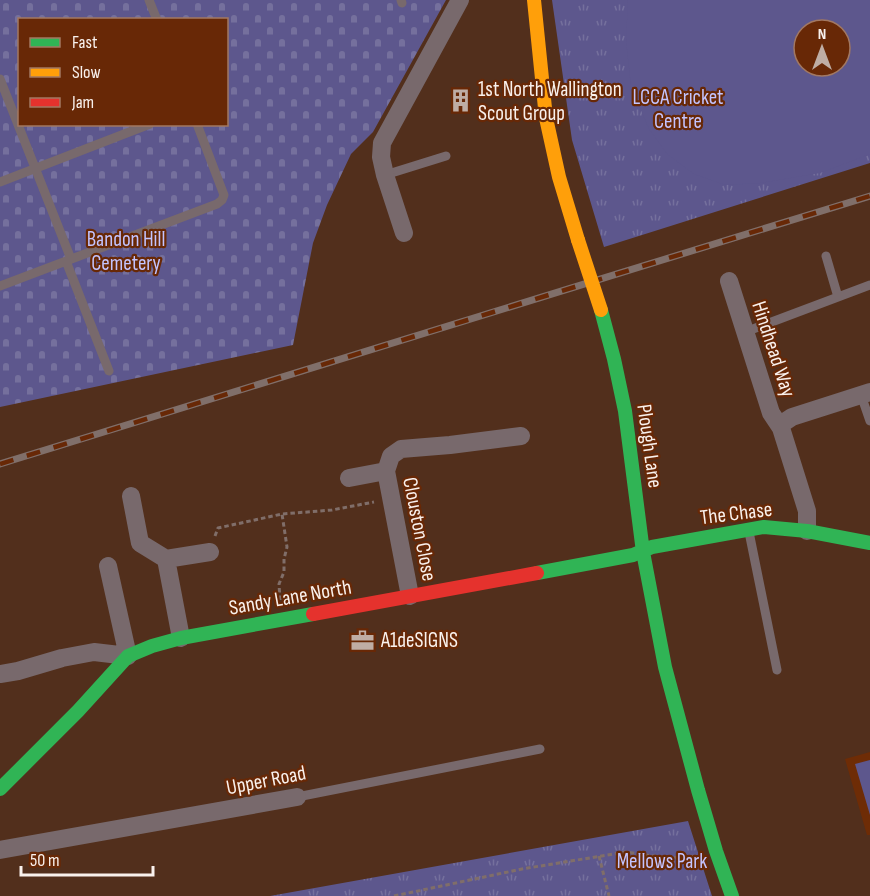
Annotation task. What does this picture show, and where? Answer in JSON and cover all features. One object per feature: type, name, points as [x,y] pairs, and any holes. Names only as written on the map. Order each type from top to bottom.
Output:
[{"type":"street","points":[[404,233],[385,175],[381,157],[382,143],[460,0]]},
{"type":"street","name":"Plough Lane","points":[[534,0],[546,118],[559,177],[614,359],[625,411],[643,552],[662,656],[716,851],[732,896]]},
{"type":"street","name":"Hindhead Way","points":[[729,281],[771,413],[781,428],[807,511],[807,531]]},
{"type":"street","points":[[781,428],[783,423],[792,417],[866,393]]},
{"type":"street","name":"Clouston Close","points":[[410,596],[386,471],[391,456],[400,449],[521,436]]},
{"type":"street","name":"Clouston Close","points":[[349,478],[386,471]]},
{"type":"street","points":[[131,496],[140,543],[166,559],[210,552]]},
{"type":"street","name":"The Chase","points":[[643,552],[652,547],[764,527],[870,541]]},
{"type":"street","name":"Sandy Lane North","points":[[0,789],[78,711],[128,656],[152,646],[181,638],[643,552]]},
{"type":"street","points":[[166,559],[181,638]]},
{"type":"street","points":[[9,672],[94,652],[128,656],[108,566]]},
{"type":"street","name":"Upper Road","points":[[0,850],[297,797]]},
{"type":"lane","points":[[149,0],[156,18]]},
{"type":"lane","points":[[0,79],[18,125]]},
{"type":"lane","points":[[18,126],[109,371]]},
{"type":"lane","points":[[0,182],[145,126]]},
{"type":"lane","points":[[0,286],[217,204],[222,200],[224,195],[198,126]]},
{"type":"lane","points":[[385,175],[446,156]]},
{"type":"lane","points":[[826,256],[838,297]]},
{"type":"lane","points":[[745,332],[870,285]]},
{"type":"lane","points":[[866,393],[870,421]]},
{"type":"lane","points":[[748,529],[777,670]]},
{"type":"lane","name":"Upper Road","points":[[297,797],[540,749]]},
{"type":"path","points":[[210,552],[218,528],[282,514],[332,510],[391,499]]},
{"type":"path","points":[[282,514],[287,548],[284,572],[279,584],[284,620]]},
{"type":"path","points":[[394,896],[522,869],[626,852],[667,858],[694,856],[716,851]]},
{"type":"path","points":[[598,856],[609,896]]},
{"type":"shaded area","points":[[870,752],[870,835],[867,835],[845,759]]},
{"type":"green space","name":"Bandon Hill Cemetery","points":[[0,0],[446,0],[373,132],[351,154],[327,205],[313,243],[293,345],[0,407]]},
{"type":"green space","name":"LCCA Cricket Centre","points":[[552,0],[870,0],[870,163],[604,247],[572,140]]},
{"type":"green space","points":[[628,0],[870,0],[870,154],[820,173],[760,183],[725,185],[694,174],[668,155],[649,129],[631,87],[626,40]]},
{"type":"green space","points":[[870,760],[870,815],[855,764]]},
{"type":"green space","name":"Mellows Park","points":[[688,821],[712,896],[270,896]]},
{"type":"railway","points":[[0,464],[870,196]]},
{"type":"traffic: fast","points":[[601,310],[625,411],[643,552],[665,667],[698,790],[732,896]]},
{"type":"traffic: fast","points":[[537,573],[633,555],[652,547],[764,527],[807,531],[870,543]]},
{"type":"traffic: fast","points":[[0,789],[78,711],[128,656],[181,638],[313,614]]},
{"type":"traffic: slow","points":[[534,0],[546,118],[559,177],[578,240]]},
{"type":"traffic: slow","points":[[578,240],[601,310]]},
{"type":"traffic: jam","points":[[313,614],[537,573]]},
{"type":"place","name":"1st North Wallington Scout Group","points":[[460,101]]},
{"type":"place","name":"A1deSIGNS","points":[[363,640]]}]
